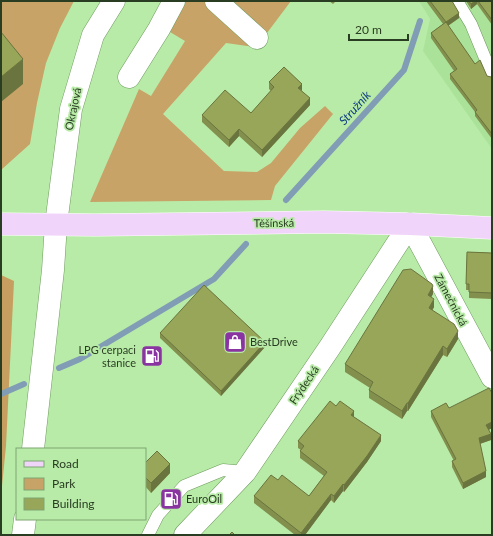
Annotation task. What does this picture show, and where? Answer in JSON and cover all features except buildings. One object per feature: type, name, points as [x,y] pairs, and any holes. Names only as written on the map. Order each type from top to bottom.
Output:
[{"type":"main road","name":"Těšínská","points":[[1,224],[94,225],[324,222],[492,228]]},
{"type":"street","name":"Okrajová","points":[[56,224],[71,109],[93,35],[114,1]]},
{"type":"street","points":[[129,77],[159,29],[174,1]]},
{"type":"street","points":[[216,1],[257,38]]},
{"type":"street","points":[[33,448],[53,270],[56,224]]},
{"type":"street","name":"Zámečnická","points":[[410,224],[492,377]]},
{"type":"street","name":"Frýdecká","points":[[185,535],[244,472],[330,347],[410,224]]},
{"type":"street","points":[[23,535],[25,520]]},
{"type":"lane","points":[[457,1],[471,24],[492,75]]},
{"type":"lane","points":[[148,535],[158,514],[184,486],[223,470],[244,472]]},
{"type":"shaded area","points":[[419,1],[492,1],[492,149],[423,51],[430,19]]},
{"type":"shaded area","points":[[1,275],[14,281],[6,446],[1,496]]},
{"type":"green space","points":[[1,1],[74,1],[60,28],[46,63],[30,144],[1,170]]},
{"type":"green space","points":[[177,1],[291,1],[258,45],[261,48],[226,43],[163,114],[224,171],[257,172],[271,163],[300,128],[325,106],[333,114],[275,186],[271,200],[90,202],[139,89],[151,96],[185,41],[170,32]]},
{"type":"waterway","name":"Stružník","points":[[286,200],[404,70],[420,21]]},
{"type":"waterway","name":"Stružník","points":[[59,368],[80,359],[214,279],[246,244]]},
{"type":"waterway","name":"Stružník","points":[[1,394],[24,384]]},
{"type":"place","name":"BestDrive","points":[[235,342]]},
{"type":"place","name":"LPG cerpaci stanice","points":[[152,356]]},
{"type":"place","name":"EuroOil","points":[[171,499]]}]
